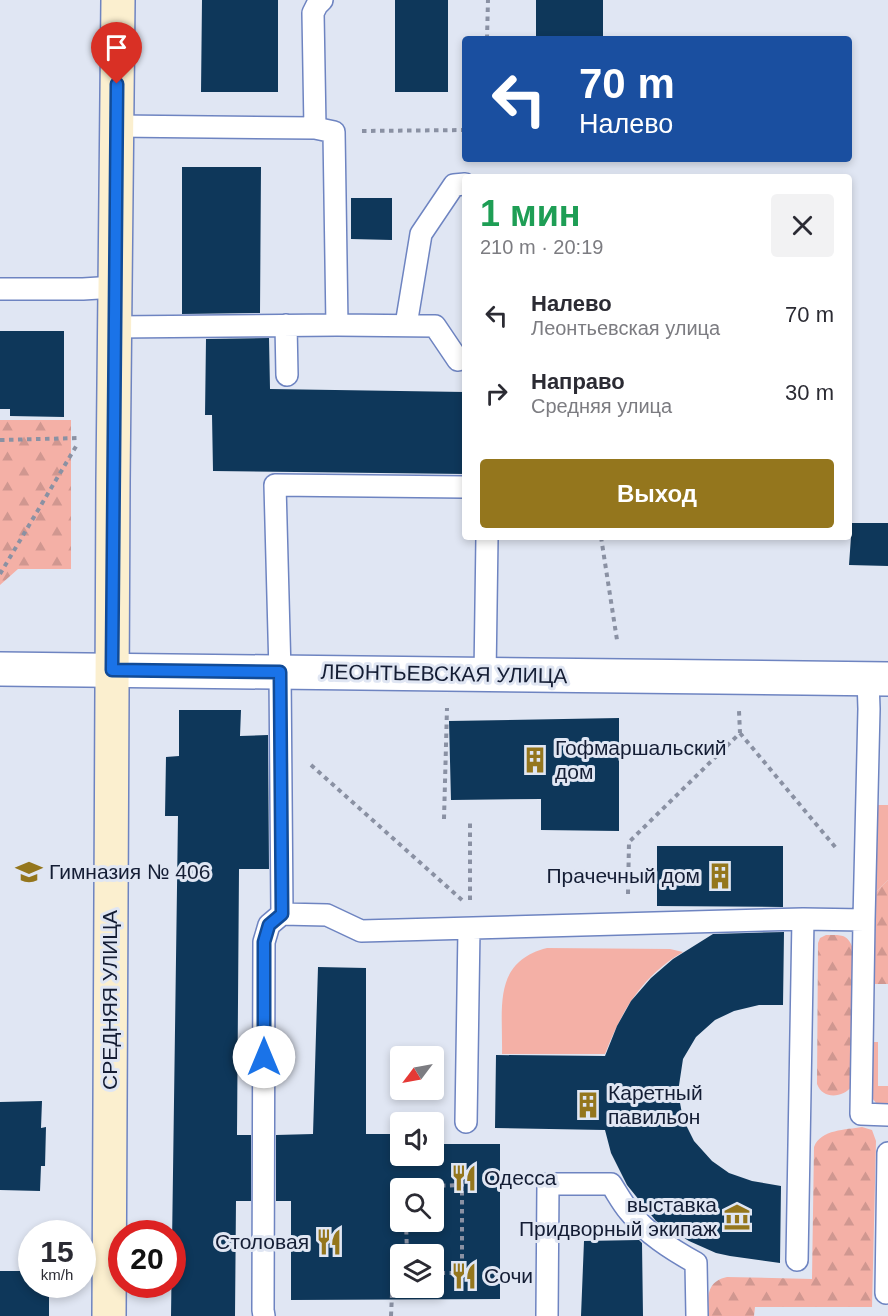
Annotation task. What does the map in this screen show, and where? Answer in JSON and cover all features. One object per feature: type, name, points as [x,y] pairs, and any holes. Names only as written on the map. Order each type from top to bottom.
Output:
[{"type":"main road","name":"СРЕДНЯЯ УЛИЦА","points":[[109,1316],[118,0]]},
{"type":"street","name":"ЛЕОНТЬЕВСКАЯ УЛИЦА","points":[[0,669],[878,679]]},
{"type":"lane","points":[[322,0],[313,14],[325,130],[337,325]]},
{"type":"lane","points":[[116,126],[325,130]]},
{"type":"lane","points":[[406,325],[421,234],[454,185],[462,184]]},
{"type":"lane","points":[[0,289],[115,287]]},
{"type":"lane","points":[[286,325],[287,375]]},
{"type":"lane","points":[[115,327],[435,326],[458,360]]},
{"type":"lane","points":[[282,914],[280,672],[275,485],[462,487]]},
{"type":"lane","points":[[486,675],[487,540]]},
{"type":"lane","points":[[878,679],[869,709],[861,1114],[888,1115]]},
{"type":"lane","points":[[264,1316],[264,942],[269,925],[282,914],[327,915],[361,931],[803,918],[864,920]]},
{"type":"lane","points":[[797,1260],[803,918]]},
{"type":"lane","points":[[466,1122],[469,929]]},
{"type":"lane","points":[[886,1293],[888,1153]]},
{"type":"lane","points":[[547,1316],[548,1184],[611,1184],[629,1211],[649,1231],[667,1246],[696,1263],[697,1316]]},
{"type":"path","points":[[488,0],[488,36]]},
{"type":"path","points":[[325,130],[462,130]]},
{"type":"path","points":[[0,440],[81,438],[0,574]]},
{"type":"path","points":[[601,540],[617,640]]},
{"type":"path","points":[[444,819],[447,704]]},
{"type":"path","points":[[739,708],[740,734],[864,882]]},
{"type":"path","points":[[627,924],[629,842],[740,734]]},
{"type":"path","points":[[306,761],[470,906],[470,819]]},
{"type":"path","points":[[444,1185],[462,1185],[462,1273],[444,1273]]},
{"type":"path","points":[[391,1316],[392,1298]]},
{"type":"green space","points":[[0,420],[71,420],[71,569],[18,569],[0,585]]},
{"type":"green space","points":[[877,805],[888,805],[888,880],[875,893]]},
{"type":"green space","points":[[888,880],[888,984],[871,984],[875,893]]},
{"type":"green space","points":[[826,935],[839,935],[846,938],[853,949],[852,1086],[844,1093],[833,1096],[824,1093],[817,1084],[818,943],[820,938]]},
{"type":"green space","points":[[547,948],[670,949],[683,952],[656,972],[635,996],[626,1009],[605,1054],[502,1054],[502,1004],[509,976],[517,964],[529,955]]},
{"type":"green space","points":[[870,1042],[878,1042],[878,1086],[888,1086],[888,1105],[876,1103],[872,1098]]},
{"type":"green space","points":[[862,1127],[872,1130],[876,1141],[872,1307],[755,1307],[754,1316],[709,1316],[709,1292],[720,1279],[727,1277],[812,1279],[814,1147],[817,1141],[828,1134]]},
{"type":"building","points":[[202,0],[278,0],[278,92],[201,92]]},
{"type":"building","points":[[395,0],[448,0],[448,92],[395,92]]},
{"type":"building","points":[[536,0],[603,0],[603,36],[536,36]]},
{"type":"building","points":[[182,167],[261,167],[260,313],[182,314]]},
{"type":"building","points":[[351,198],[392,198],[392,240],[351,239]]},
{"type":"building","points":[[0,331],[64,331],[64,417],[10,416],[10,409],[0,409]]},
{"type":"building","points":[[269,338],[270,389],[462,392],[462,474],[213,471],[212,415],[205,415],[206,339]]},
{"type":"building","points":[[852,523],[888,523],[888,566],[849,565]]},
{"type":"building","points":[[179,710],[241,710],[240,736],[268,735],[269,869],[239,869],[237,1135],[251,1135],[251,1201],[236,1201],[235,1316],[171,1316],[171,1298],[186,1298],[186,1220],[172,1220],[178,816],[165,816],[166,757],[179,756]]},
{"type":"building","name":"Гофмаршальский дом","points":[[619,718],[619,831],[541,830],[541,799],[451,800],[449,721]]},
{"type":"building","name":"Прачечный дом","points":[[657,846],[783,846],[783,907],[657,906]]},
{"type":"building","name":"Каретный павильон","points":[[784,932],[783,1005],[759,1005],[734,1011],[715,1020],[696,1037],[683,1059],[678,1092],[683,1119],[694,1141],[712,1161],[729,1173],[752,1181],[781,1186],[780,1263],[716,1253],[689,1241],[656,1221],[627,1185],[611,1153],[605,1130],[495,1128],[496,1055],[605,1056],[617,1026],[631,1001],[651,978],[673,959],[713,934]]},
{"type":"building","points":[[318,967],[366,968],[366,1134],[390,1134],[390,1166],[444,1166],[444,1144],[500,1144],[500,1299],[291,1300],[291,1201],[276,1201],[276,1135],[313,1134]]},
{"type":"building","points":[[42,1101],[41,1128],[46,1127],[45,1166],[41,1166],[40,1191],[0,1190],[0,1102]]},
{"type":"building","points":[[639,1240],[642,1243],[643,1316],[581,1316],[584,1241]]},
{"type":"building","points":[[0,1271],[18,1271],[18,1298],[49,1298],[49,1316],[0,1316]]},
{"type":"place","name":"Гофмаршальский дом","points":[[535,760]]},
{"type":"place","name":"Гимназия № 406","points":[[29,872]]},
{"type":"place","name":"Прачечный дом","points":[[720,876]]},
{"type":"place","name":"Каретный павильон","points":[[588,1105]]},
{"type":"place","name":"Одесса","points":[[464,1178]]},
{"type":"place","name":"выставка Придворный экипаж","points":[[737,1217]]},
{"type":"place","name":"Столовая","points":[[329,1242]]},
{"type":"place","name":"Сочи","points":[[464,1276]]},
{"type":"route","points":[[117,84],[112,670],[280,672],[282,914],[269,925],[264,942],[264,1057]]}]
